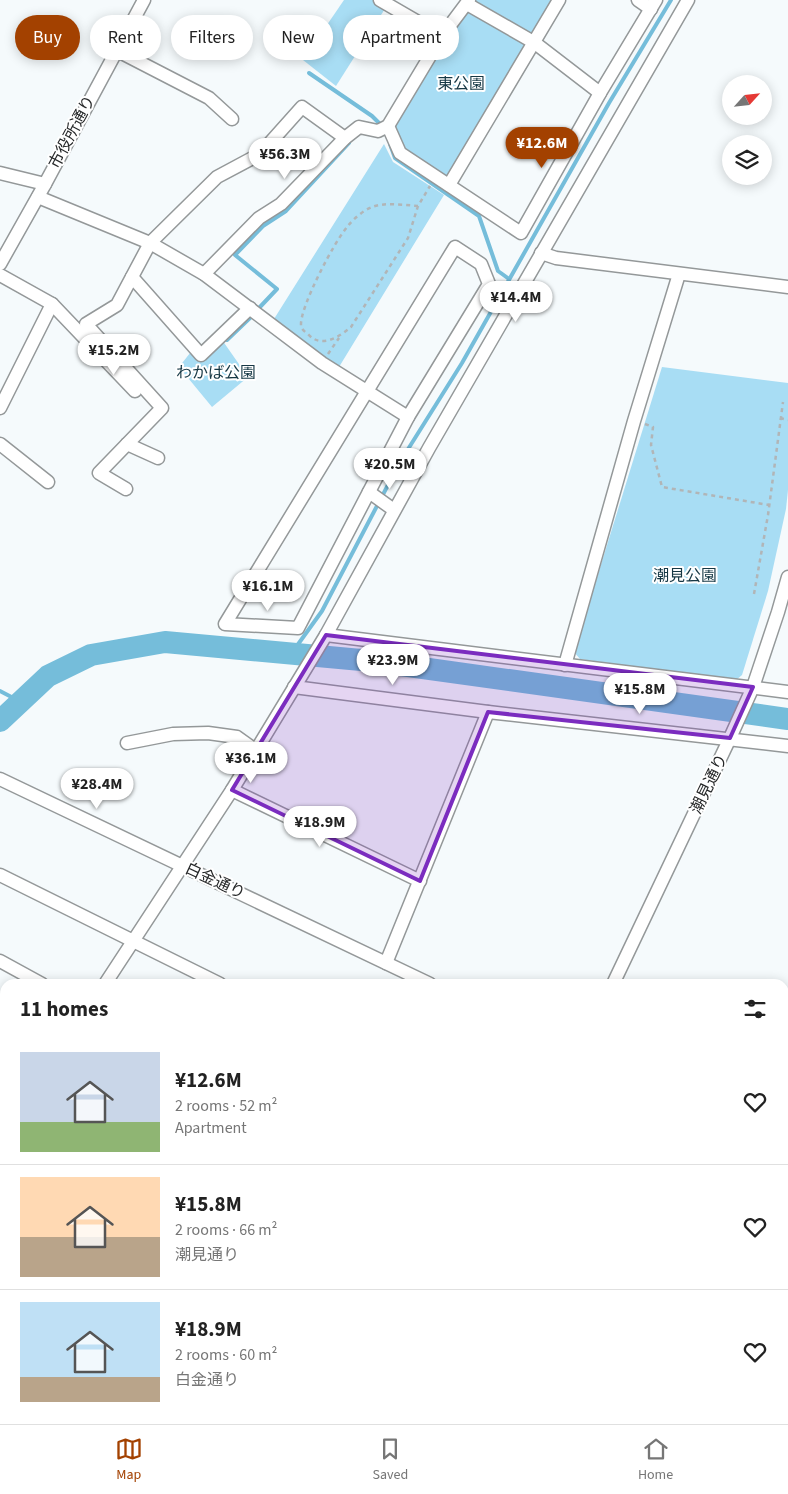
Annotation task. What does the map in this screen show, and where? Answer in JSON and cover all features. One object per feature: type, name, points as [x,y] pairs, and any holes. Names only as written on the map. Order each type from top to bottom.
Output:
[{"type":"street","name":"市役所通り","points":[[136,15],[144,0]]},
{"type":"street","points":[[449,185],[559,0]]},
{"type":"street","points":[[388,126],[400,153],[521,233],[600,93],[654,4],[638,0]]},
{"type":"street","points":[[108,979],[181,865],[232,790],[326,635],[394,510],[540,253],[688,0]]},
{"type":"street","points":[[386,1],[408,15]]},
{"type":"street","points":[[458,15],[468,2],[535,43],[600,93]]},
{"type":"street","name":"市役所通り","points":[[0,264],[111,60]]},
{"type":"street","points":[[136,60],[210,98],[232,119]]},
{"type":"street","points":[[204,274],[259,218],[281,204],[345,138],[359,127],[378,131],[388,126],[428,60]]},
{"type":"street","points":[[126,489],[99,473],[162,408],[86,324],[117,305],[150,244],[217,177],[260,154],[302,107],[345,138]]},
{"type":"street","points":[[0,173],[45,184]]},
{"type":"street","points":[[38,197],[150,244],[204,274],[322,363],[408,417]]},
{"type":"street","points":[[455,247],[481,264],[489,284],[408,417],[298,628],[225,624],[366,390],[455,247]]},
{"type":"street","points":[[540,253],[556,258],[788,288]]},
{"type":"street","points":[[565,665],[634,421],[679,274]]},
{"type":"street","points":[[0,275],[52,304],[156,414]]},
{"type":"street","points":[[132,277],[201,355],[250,308]]},
{"type":"street","points":[[0,408],[52,304]]},
{"type":"street","points":[[0,444],[48,482]]},
{"type":"street","points":[[127,444],[158,458]]},
{"type":"street","points":[[369,492],[394,510]]},
{"type":"street","name":"潮見通り","points":[[615,979],[753,688],[788,577]]},
{"type":"street","points":[[326,635],[788,692]]},
{"type":"street","points":[[294,687],[488,712],[788,746]]},
{"type":"street","points":[[386,963],[488,712]]},
{"type":"street","points":[[127,743],[172,734],[208,733],[237,737],[255,750]]},
{"type":"street","name":"白金通り","points":[[0,779],[420,979]]},
{"type":"street","points":[[232,790],[420,881]]},
{"type":"street","points":[[0,875],[210,979]]},
{"type":"street","points":[[0,961],[33,979]]},
{"type":"path","points":[[418,206],[397,204],[371,207],[348,225],[326,260],[306,303],[301,325],[302,329],[311,338],[321,342],[339,336],[351,327],[408,238],[418,206],[426,192]]},
{"type":"path","points":[[322,363],[339,336]]},
{"type":"path","points":[[754,594],[769,505],[783,402]]},
{"type":"path","points":[[780,418],[788,420]]},
{"type":"path","points":[[634,421],[653,427],[651,445],[662,486],[769,505]]},
{"type":"highlighted area","points":[[326,635],[753,687],[730,738],[488,712],[420,881],[232,790]]},
{"type":"green space","points":[[344,0],[380,0],[388,4],[381,15],[343,15],[343,60],[352,60],[336,86],[303,60],[333,60],[333,16]]},
{"type":"green space","name":"東公園","points":[[469,0],[559,0],[449,185],[400,153],[388,126],[430,60],[459,60],[459,16]]},
{"type":"green space","points":[[384,144],[393,162],[444,195],[339,367],[320,355],[274,319]]},
{"type":"green space","name":"わかば公園","points":[[220,337],[248,377],[212,407],[179,367],[194,348],[201,355]]},
{"type":"green space","name":"潮見公園","points":[[662,367],[788,383],[788,490],[786,509],[768,591],[742,675],[735,681],[580,659],[574,652]]},
{"type":"waterway","points":[[291,654],[322,611],[400,462],[462,363],[609,103],[671,0]]},
{"type":"waterway","points":[[309,73],[372,116],[379,123]]},
{"type":"waterway","points":[[259,308],[277,289],[235,255],[263,226],[286,211],[349,143]]},
{"type":"waterway","points":[[390,144],[395,158],[479,216],[498,271],[509,279]]},
{"type":"waterway","points":[[227,340],[251,317]]},
{"type":"waterway","points":[[0,721],[48,676],[91,655],[165,642],[372,661],[788,719]]},
{"type":"waterway","points":[[0,691],[21,702]]}]
